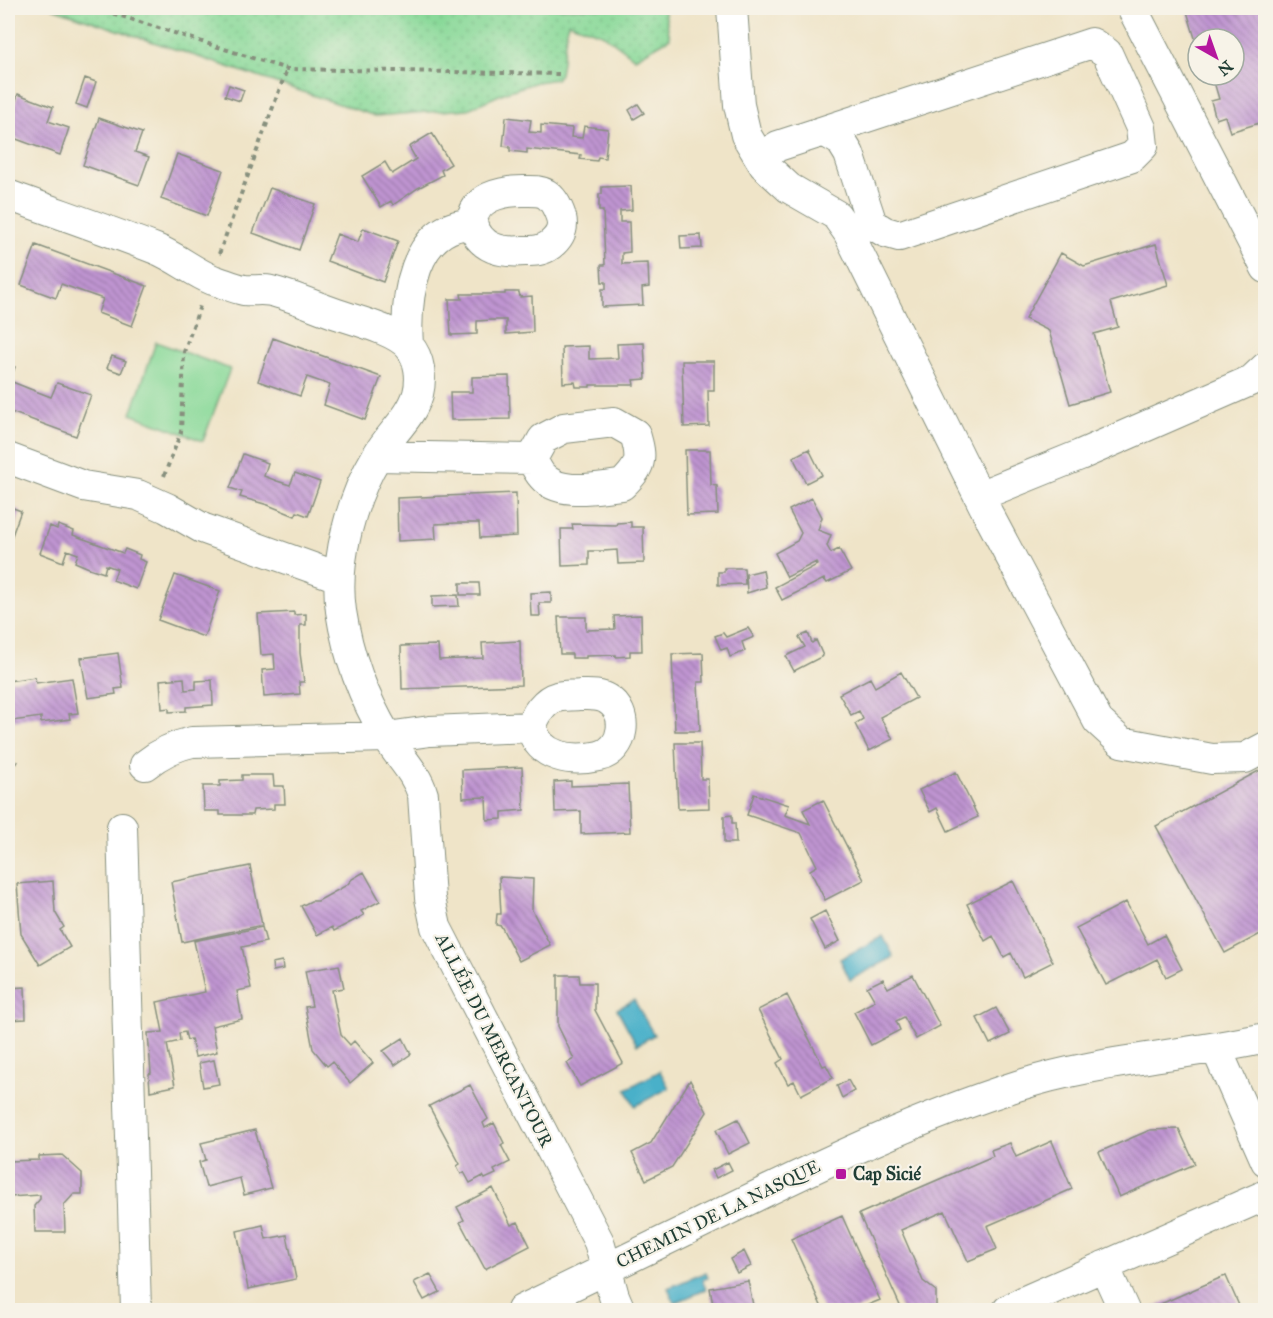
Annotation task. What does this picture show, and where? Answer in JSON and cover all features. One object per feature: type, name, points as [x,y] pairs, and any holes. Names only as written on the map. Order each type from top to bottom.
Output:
[{"type":"street","points":[[732,8],[739,105],[746,135],[760,158],[789,188],[836,215],[848,232],[979,496],[1098,721],[1121,742],[1212,759],[1245,758],[1266,747]]},
{"type":"street","points":[[1132,8],[1257,232],[1266,268]]},
{"type":"street","points":[[760,158],[778,147],[824,131],[1092,43],[1107,53],[1142,128],[1143,146],[1132,157],[899,236],[885,232],[872,224],[849,154],[841,141],[824,131]]},
{"type":"street","points":[[8,195],[158,250],[209,279],[242,290],[271,291],[383,330],[408,345]]},
{"type":"street","name":"ALLÉE DU MERCANTOUR","points":[[472,224],[461,224],[435,237],[424,251],[412,278],[406,321],[408,345],[415,356],[420,374],[418,396],[404,420],[377,456],[367,475],[349,524],[338,577],[341,611],[356,675],[365,700],[419,783],[423,795],[430,897],[436,927],[599,1242],[620,1311]]},
{"type":"street","points":[[979,496],[1252,380],[1266,367]]},
{"type":"street","points":[[377,456],[532,459]]},
{"type":"street","points":[[8,458],[83,486],[124,491],[154,502],[202,528],[338,577]]},
{"type":"street","points":[[145,765],[157,755],[175,746],[192,742],[387,737],[430,731],[532,727]]},
{"type":"street","points":[[122,827],[136,1311]]},
{"type":"street","name":"CHEMIN DE LA NASQUE","points":[[522,1311],[828,1161],[921,1121],[1007,1090],[1113,1063],[1216,1048],[1266,1038]]},
{"type":"street","points":[[1216,1048],[1266,1161]]},
{"type":"street","points":[[1008,1311],[1025,1301],[1266,1195]]},
{"type":"street","points":[[1104,1266],[1124,1311]]},
{"type":"path","points":[[96,8],[287,69],[560,74]]},
{"type":"path","points":[[154,502],[180,432],[184,352],[287,69]]},
{"type":"path","points":[[8,758],[18,763]]},
{"type":"green space","points":[[52,8],[664,8],[670,38],[635,58],[604,35],[568,22],[560,74],[556,79],[537,82],[506,92],[468,109],[375,116]]},
{"type":"green space","points":[[156,342],[230,369],[203,441],[131,414]]},
{"type":"water","points":[[883,936],[894,957],[850,980],[840,959]]},
{"type":"water","points":[[634,1000],[654,1035],[637,1045],[617,1009]]},
{"type":"water","points":[[660,1071],[669,1088],[635,1106],[626,1089]]},
{"type":"water","points":[[706,1272],[708,1278],[702,1280],[706,1289],[675,1303],[668,1288]]},
{"type":"building","points":[[1186,8],[1266,8],[1266,121],[1230,132],[1225,116],[1216,119],[1211,101],[1219,99],[1216,87],[1246,87],[1246,27],[1192,27]]},
{"type":"building","points":[[85,78],[96,82],[87,108],[76,104]]},
{"type":"building","points":[[229,85],[244,90],[240,101],[225,96]]},
{"type":"building","points":[[18,94],[53,107],[48,121],[69,128],[60,155],[8,136],[8,123]]},
{"type":"building","points":[[638,104],[644,113],[634,119],[629,110]]},
{"type":"building","points":[[506,117],[531,120],[529,132],[541,133],[541,125],[572,128],[571,137],[582,138],[584,126],[608,129],[605,158],[598,157],[597,161],[580,159],[581,155],[527,149],[527,153],[510,151],[510,147],[503,146]]},
{"type":"building","points":[[99,118],[142,133],[135,152],[149,157],[139,185],[83,165]]},
{"type":"building","points":[[432,133],[451,164],[441,170],[443,175],[393,205],[391,201],[381,207],[362,176],[385,162],[392,174],[416,159],[409,147]]},
{"type":"building","points":[[177,154],[223,170],[207,216],[161,199]]},
{"type":"building","points":[[631,186],[632,210],[620,211],[620,222],[629,222],[630,252],[622,253],[622,264],[648,263],[649,287],[642,288],[643,305],[602,307],[602,289],[606,289],[606,282],[602,282],[601,265],[605,265],[603,211],[599,211],[599,194],[602,194],[602,187]]},
{"type":"building","points":[[270,188],[315,204],[299,250],[253,233]]},
{"type":"building","points":[[363,228],[398,241],[383,282],[327,261],[337,234],[358,242]]},
{"type":"building","points":[[701,235],[702,248],[681,249],[680,236]]},
{"type":"building","points":[[1156,244],[1168,285],[1111,302],[1118,327],[1094,334],[1110,392],[1070,404],[1049,331],[1025,319],[1061,253],[1084,266]]},
{"type":"building","points":[[36,245],[147,286],[132,326],[98,313],[103,299],[61,284],[56,298],[21,285]]},
{"type":"building","points":[[505,292],[519,292],[520,297],[532,296],[533,332],[506,334],[506,320],[491,320],[477,321],[477,334],[451,335],[449,299],[462,299],[461,294],[505,294]]},
{"type":"building","points":[[273,338],[381,377],[365,420],[324,405],[330,385],[307,377],[300,396],[258,381]]},
{"type":"building","points":[[644,343],[646,379],[633,380],[634,385],[576,387],[575,382],[563,383],[562,347],[589,346],[589,359],[618,358],[617,344]]},
{"type":"building","points":[[112,356],[126,361],[121,373],[107,368]]},
{"type":"building","points":[[682,361],[714,361],[714,390],[708,390],[709,426],[684,427]]},
{"type":"building","points":[[8,365],[15,367],[10,381],[51,397],[57,383],[91,395],[76,436],[8,411]]},
{"type":"building","points":[[509,376],[510,419],[451,420],[450,392],[472,392],[472,377]]},
{"type":"building","points":[[809,449],[822,475],[806,483],[793,457]]},
{"type":"building","points":[[685,450],[710,450],[711,485],[717,486],[718,514],[687,515]]},
{"type":"building","points":[[243,454],[268,463],[264,476],[277,481],[290,485],[295,473],[320,482],[308,516],[297,512],[295,516],[240,497],[242,492],[230,488]]},
{"type":"building","points":[[516,493],[517,536],[480,538],[479,523],[457,523],[435,524],[436,539],[398,541],[397,498]]},
{"type":"building","points":[[812,498],[822,517],[818,530],[831,535],[827,546],[831,553],[839,549],[851,571],[827,583],[824,579],[782,600],[775,587],[817,565],[816,562],[787,577],[775,553],[797,541],[801,533],[789,510]]},
{"type":"building","points":[[8,506],[21,511],[11,538],[8,536]]},
{"type":"building","points":[[631,522],[631,527],[643,527],[644,563],[618,564],[617,550],[589,551],[589,565],[562,566],[561,529],[573,529],[572,524],[616,525]]},
{"type":"building","points":[[58,525],[74,531],[73,535],[123,553],[125,549],[140,555],[139,559],[146,562],[136,589],[113,580],[117,569],[106,565],[104,573],[75,562],[78,554],[67,550],[63,562],[40,553],[50,526],[57,529]]},
{"type":"building","points":[[724,568],[744,568],[745,584],[718,585],[718,572],[724,572]]},
{"type":"building","points":[[763,570],[766,587],[747,593],[746,574]]},
{"type":"building","points":[[175,575],[220,591],[204,637],[158,620]]},
{"type":"building","points":[[460,583],[479,583],[480,595],[460,595]]},
{"type":"building","points":[[551,592],[551,603],[539,603],[540,616],[531,616],[530,593]]},
{"type":"building","points":[[458,595],[459,606],[432,607],[432,596]]},
{"type":"building","points":[[294,612],[294,615],[306,614],[306,625],[300,625],[300,653],[304,682],[299,682],[300,694],[264,697],[262,670],[275,669],[274,654],[261,655],[258,614]]},
{"type":"building","points":[[641,615],[642,651],[630,651],[630,656],[616,657],[616,655],[572,658],[572,654],[560,654],[558,617],[586,617],[586,630],[615,629],[614,616]]},
{"type":"building","points":[[748,628],[754,637],[742,642],[745,651],[730,657],[727,648],[721,650],[715,636],[723,633],[726,637]]},
{"type":"building","points":[[808,633],[812,643],[816,640],[823,656],[794,671],[786,656],[805,647],[799,637]]},
{"type":"building","points":[[520,641],[521,685],[402,689],[401,646],[438,645],[439,660],[483,658],[482,643]]},
{"type":"building","points":[[118,653],[123,688],[115,689],[116,694],[88,698],[81,658]]},
{"type":"building","points":[[703,653],[704,682],[698,682],[700,731],[675,731],[672,654]]},
{"type":"building","points":[[901,672],[916,698],[880,717],[893,739],[869,751],[855,724],[863,719],[859,711],[851,715],[839,694],[870,678],[875,687]]},
{"type":"building","points":[[35,677],[36,683],[72,678],[78,713],[69,714],[70,719],[41,723],[41,717],[12,721],[12,716],[8,717],[8,681]]},
{"type":"building","points":[[184,678],[185,690],[196,689],[196,681],[212,680],[213,705],[186,707],[186,711],[169,712],[169,708],[162,709],[160,680]]},
{"type":"building","points":[[675,743],[700,743],[701,779],[708,779],[709,808],[678,809]]},
{"type":"building","points":[[522,767],[524,810],[502,812],[502,819],[487,820],[486,797],[463,798],[462,770]]},
{"type":"building","points":[[1266,767],[1266,931],[1225,953],[1156,826]]},
{"type":"building","points":[[956,772],[978,817],[948,831],[937,808],[930,812],[919,790]]},
{"type":"building","points":[[242,775],[273,775],[274,786],[284,786],[285,804],[274,804],[274,809],[253,810],[252,815],[220,815],[220,811],[204,811],[203,786],[220,786],[220,781],[242,780]]},
{"type":"building","points":[[571,781],[571,786],[628,784],[630,832],[581,834],[581,811],[555,812],[554,782]]},
{"type":"building","points":[[754,794],[789,805],[785,815],[810,824],[803,810],[823,800],[864,880],[825,900],[810,870],[817,866],[801,833],[747,815]]},
{"type":"building","points":[[732,815],[732,823],[735,823],[736,843],[724,843],[724,816]]},
{"type":"building","points":[[250,866],[262,925],[182,942],[171,882]]},
{"type":"building","points":[[364,872],[380,901],[361,911],[364,915],[355,920],[334,931],[332,927],[317,935],[301,906],[311,901],[318,901],[347,885]]},
{"type":"building","points":[[499,877],[533,879],[532,910],[550,945],[519,961],[501,926],[496,925],[497,914],[501,914]]},
{"type":"building","points":[[53,881],[55,912],[64,927],[60,930],[70,947],[40,965],[21,934],[17,884]]},
{"type":"building","points":[[1013,881],[1053,962],[1023,977],[1011,953],[1004,957],[993,936],[985,941],[967,904]]},
{"type":"building","points":[[1126,902],[1148,944],[1164,935],[1182,969],[1166,977],[1157,959],[1106,985],[1076,928]]},
{"type":"building","points":[[825,911],[840,941],[825,949],[810,919]]},
{"type":"building","points":[[262,927],[266,942],[242,947],[251,988],[237,991],[242,1019],[212,1026],[217,1052],[195,1057],[191,1039],[187,1040],[185,1032],[179,1033],[180,1041],[167,1044],[175,1086],[150,1091],[148,1033],[163,1032],[157,1002],[205,992],[194,941]]},
{"type":"building","points":[[282,961],[283,969],[273,971],[272,963]]},
{"type":"building","points":[[339,965],[344,988],[332,990],[341,1035],[350,1045],[354,1041],[373,1063],[350,1083],[332,1062],[327,1066],[313,1049],[305,1007],[312,1006],[305,971]]},
{"type":"building","points":[[558,975],[579,975],[580,983],[595,983],[595,1010],[623,1063],[580,1086],[567,1063],[574,1059],[558,1026]]},
{"type":"building","points":[[913,975],[940,1026],[916,1039],[904,1017],[896,1021],[900,1030],[871,1045],[854,1012],[875,1001],[867,987],[883,979],[888,988]]},
{"type":"building","points":[[25,987],[26,1019],[8,1020],[8,988]]},
{"type":"building","points":[[787,995],[823,1066],[826,1065],[833,1078],[801,1095],[794,1081],[788,1084],[777,1063],[783,1059],[758,1010]]},
{"type":"building","points":[[996,1008],[1010,1034],[990,1044],[977,1018]]},
{"type":"building","points":[[403,1038],[411,1054],[395,1065],[383,1051]]},
{"type":"building","points":[[214,1060],[219,1084],[203,1087],[199,1063]]},
{"type":"building","points":[[690,1080],[707,1112],[672,1167],[646,1180],[632,1153],[651,1143]]},
{"type":"building","points":[[848,1080],[854,1091],[842,1098],[837,1086]]},
{"type":"building","points":[[470,1085],[488,1119],[483,1123],[485,1128],[494,1123],[504,1143],[501,1145],[510,1162],[494,1170],[496,1174],[485,1179],[483,1176],[470,1183],[464,1172],[461,1174],[457,1166],[460,1164],[429,1106]]},
{"type":"building","points":[[738,1119],[750,1143],[728,1154],[716,1130]]},
{"type":"building","points":[[1179,1129],[1195,1164],[1119,1197],[1099,1152],[1150,1130]]},
{"type":"building","points":[[255,1130],[271,1188],[244,1195],[240,1178],[206,1187],[199,1162],[206,1160],[201,1143]]},
{"type":"building","points":[[1052,1141],[1072,1189],[987,1226],[997,1249],[968,1261],[945,1211],[901,1230],[923,1281],[936,1291],[936,1310],[902,1310],[859,1214],[993,1156],[991,1150],[1010,1143],[1016,1157]]},
{"type":"building","points":[[62,1155],[82,1173],[82,1194],[74,1194],[64,1205],[65,1232],[35,1232],[34,1206],[40,1199],[40,1195],[9,1197],[8,1161],[39,1160],[39,1156]]},
{"type":"building","points":[[728,1162],[732,1170],[716,1178],[712,1170]]},
{"type":"building","points":[[493,1188],[511,1225],[518,1222],[530,1246],[485,1269],[460,1222],[464,1220],[457,1207]]},
{"type":"building","points":[[842,1216],[880,1300],[856,1310],[823,1310],[791,1239]]},
{"type":"building","points":[[263,1225],[266,1239],[287,1235],[296,1279],[248,1289],[237,1231]]},
{"type":"building","points":[[744,1251],[751,1266],[737,1273],[730,1259]]},
{"type":"building","points":[[430,1274],[440,1292],[424,1300],[414,1282]]},
{"type":"building","points":[[1226,1276],[1241,1310],[1147,1310],[1220,1278]]},
{"type":"building","points":[[748,1281],[754,1310],[693,1310],[713,1305],[710,1288]]},
{"type":"place","name":"Cap Sicié","points":[[841,1174]]}]
